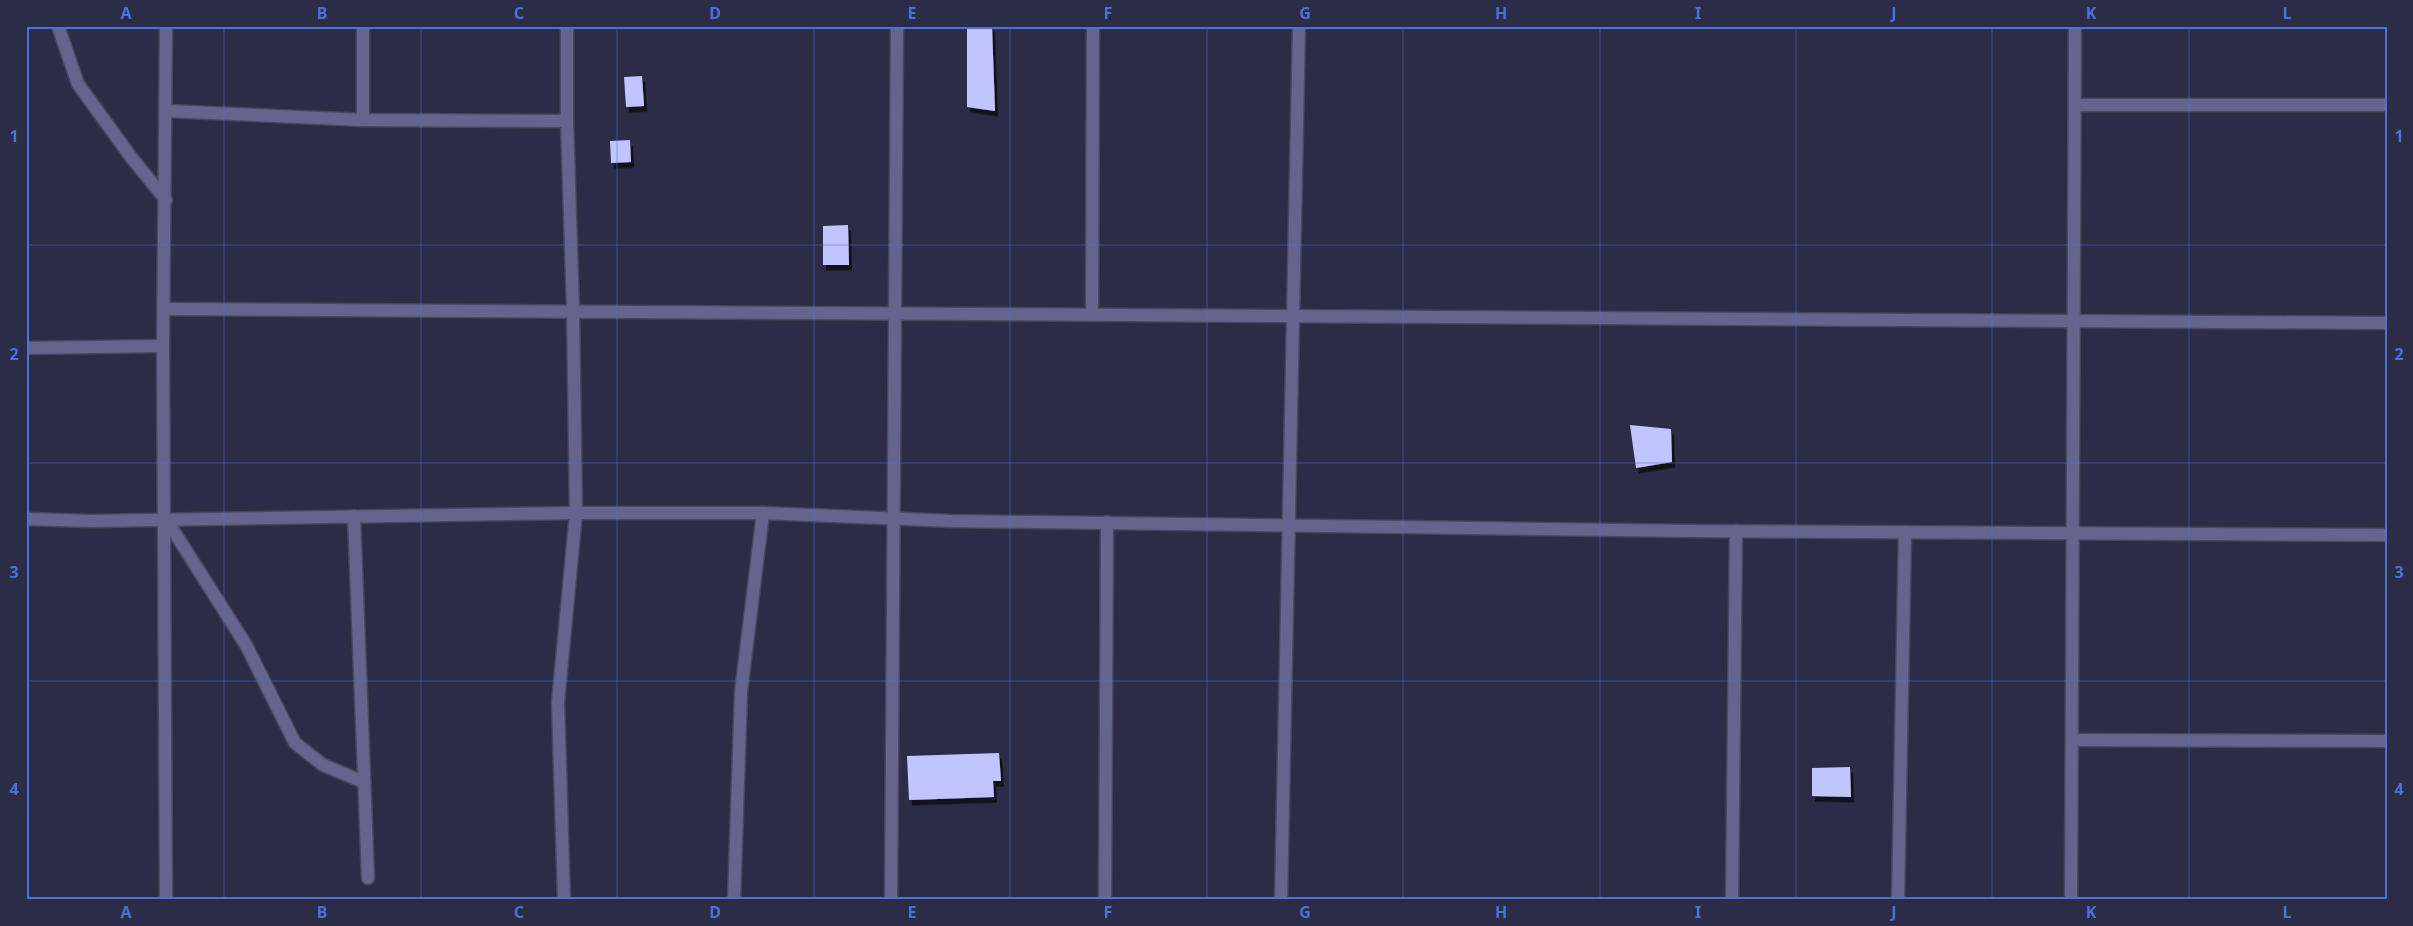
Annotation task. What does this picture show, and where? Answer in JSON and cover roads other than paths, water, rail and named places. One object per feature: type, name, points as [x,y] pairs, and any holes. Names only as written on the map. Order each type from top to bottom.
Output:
[{"type":"street","points":[[58,26],[78,84],[131,157],[166,200]]},
{"type":"street","points":[[166,26],[167,111],[163,346],[166,518],[166,900]]},
{"type":"street","points":[[363,26],[363,120]]},
{"type":"street","points":[[564,900],[558,702],[576,513],[573,310],[567,121],[567,26]]},
{"type":"street","points":[[891,900],[897,26]]},
{"type":"street","points":[[1092,314],[1093,26]]},
{"type":"street","points":[[1281,900],[1299,26]]},
{"type":"street","points":[[2071,900],[2075,26]]},
{"type":"street","points":[[2075,105],[2387,105]]},
{"type":"street","points":[[167,111],[363,120],[567,121]]},
{"type":"street","points":[[165,309],[2387,322]]},
{"type":"street","points":[[26,348],[163,346]]},
{"type":"street","points":[[26,519],[91,521],[166,518],[576,513],[763,513],[894,519],[1288,525],[1736,531],[2387,535]]},
{"type":"street","points":[[734,900],[741,692],[763,513]]},
{"type":"street","points":[[354,516],[368,878]]},
{"type":"street","points":[[166,518],[246,645],[295,743],[323,765],[364,782]]},
{"type":"street","points":[[1105,900],[1107,522]]},
{"type":"street","points":[[1732,900],[1736,531]]},
{"type":"street","points":[[1898,900],[1905,532]]},
{"type":"street","points":[[2072,740],[2387,741]]}]
